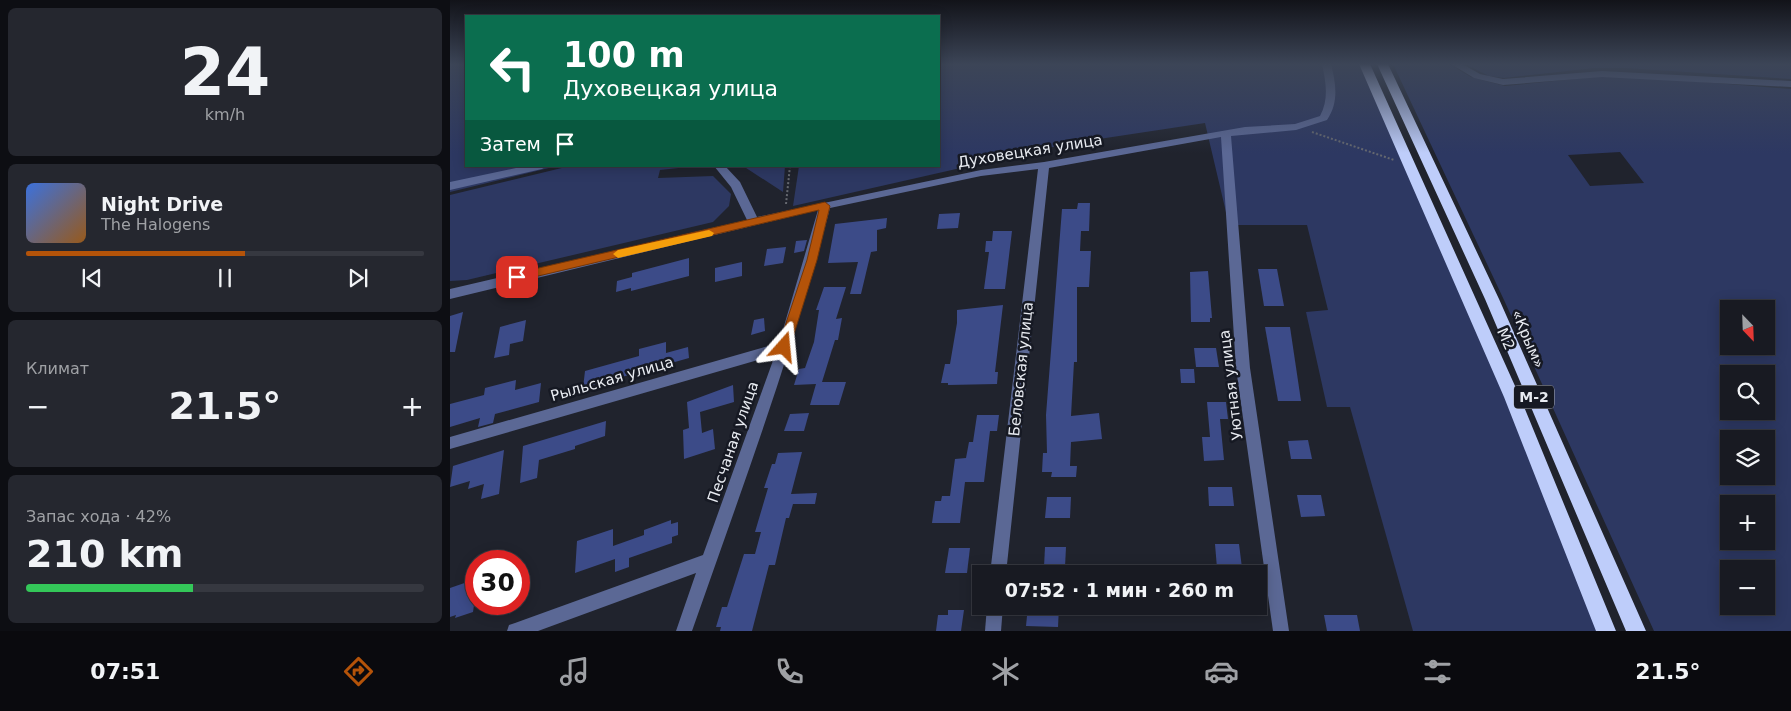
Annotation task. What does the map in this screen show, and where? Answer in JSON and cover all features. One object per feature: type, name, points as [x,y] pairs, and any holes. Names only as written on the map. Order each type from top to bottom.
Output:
[{"type":"highway","name":"М2","points":[[1377,93],[1512,397],[1606,631]]},
{"type":"highway","name":"«Крым»","points":[[1396,93],[1492,299],[1636,631]]},
{"type":"street","name":"Духовецкая улица","points":[[450,294],[825,206],[981,173],[1044,165],[1226,134],[1296,127],[1324,118],[1331,106],[1332,93]]},
{"type":"street","name":"Уютная улица","points":[[1226,134],[1243,368],[1281,631]]},
{"type":"street","name":"Беловская улица","points":[[999,565],[1044,165]]},
{"type":"street","points":[[450,186],[537,167]]},
{"type":"street","points":[[720,167],[736,185],[754,223]]},
{"type":"street","name":"Песчаная улица","points":[[684,631],[784,347],[812,260],[825,206]]},
{"type":"street","name":"Рыльская улица","points":[[450,443],[784,347]]},
{"type":"street","points":[[515,631],[709,561]]},
{"type":"street","points":[[993,631],[994,615]]},
{"type":"path","points":[[1296,127],[1380,157],[1408,162]]},
{"type":"path","points":[[785,216],[790,167]]},
{"type":"shaded area","points":[[450,93],[465,93],[465,167],[553,167],[450,192]]},
{"type":"shaded area","points":[[940,93],[1380,93],[1608,631],[1413,631],[1350,407],[1327,407],[1306,312],[1328,310],[1307,225],[1229,225],[1205,123],[1066,144],[793,206],[799,167],[940,167]]},
{"type":"shaded area","points":[[1407,93],[1791,93],[1791,631],[1654,631],[1504,300]],"holes":[[[1620,152],[1644,183],[1590,186],[1568,155]]]},
{"type":"shaded area","points":[[566,167],[688,167],[660,170],[658,178],[713,176],[731,194],[729,206],[713,222],[467,280],[450,281],[450,195]]},
{"type":"shaded area","points":[[745,167],[785,167],[783,192]]},
{"type":"building","points":[[1078,203],[1090,203],[1089,231],[1081,231],[1080,251],[1091,251],[1089,287],[1077,287],[1077,362],[1074,362],[1071,416],[1099,413],[1102,439],[1071,442],[1070,466],[1077,466],[1076,477],[1051,477],[1052,472],[1042,472],[1043,453],[1047,453],[1046,415],[1062,209],[1077,209]]},
{"type":"building","points":[[960,213],[958,228],[937,229],[939,214]]},
{"type":"building","points":[[887,218],[886,228],[877,230],[877,251],[871,252],[861,294],[850,294],[858,262],[828,263],[835,224]]},
{"type":"building","points":[[993,231],[1012,231],[1005,289],[984,289],[989,252],[985,252],[986,241],[992,241]]},
{"type":"building","points":[[807,240],[804,251],[794,253],[796,241]]},
{"type":"building","points":[[786,247],[783,263],[764,266],[767,249]]},
{"type":"building","points":[[689,258],[689,276],[631,291],[631,288],[616,292],[617,281],[632,277],[632,273]]},
{"type":"building","points":[[742,262],[742,276],[715,282],[715,268]]},
{"type":"building","points":[[1258,269],[1277,269],[1284,306],[1264,306]]},
{"type":"building","points":[[1208,271],[1212,318],[1210,318],[1210,322],[1191,322],[1190,272]]},
{"type":"building","points":[[824,287],[846,287],[836,319],[842,318],[838,340],[835,340],[822,382],[846,382],[839,405],[810,405],[816,384],[794,385],[799,369],[805,368],[814,342],[819,310],[816,310]]},
{"type":"building","points":[[1003,305],[995,372],[998,372],[997,384],[948,385],[948,383],[941,383],[945,364],[950,364],[957,323],[957,310]]},
{"type":"building","points":[[463,312],[455,352],[450,352],[450,316]]},
{"type":"building","points":[[764,318],[765,331],[751,335],[754,320]]},
{"type":"building","points":[[526,320],[523,341],[510,344],[509,355],[494,358],[500,327]]},
{"type":"building","points":[[1265,327],[1290,327],[1301,401],[1278,401]]},
{"type":"building","points":[[666,342],[666,353],[688,347],[689,358],[583,388],[585,371],[639,356],[639,349]]},
{"type":"building","points":[[1194,348],[1216,348],[1219,367],[1196,367]]},
{"type":"building","points":[[1180,369],[1194,369],[1195,383],[1181,383]]},
{"type":"building","points":[[516,380],[515,390],[541,383],[539,402],[495,414],[493,423],[478,427],[480,418],[450,427],[450,404],[484,395],[485,388]]},
{"type":"building","points":[[733,385],[734,402],[700,412],[702,433],[713,429],[715,449],[684,459],[683,430],[689,428],[687,402]]},
{"type":"building","points":[[1207,402],[1226,402],[1228,419],[1220,419],[1224,460],[1204,461],[1202,437],[1210,437]]},
{"type":"building","points":[[809,413],[804,431],[784,431],[790,414]]},
{"type":"building","points":[[977,415],[999,415],[997,431],[990,431],[984,482],[965,482],[960,523],[932,523],[935,501],[941,501],[942,496],[950,496],[955,459],[966,458],[969,442],[973,442]]},
{"type":"building","points":[[606,421],[605,436],[575,446],[575,449],[539,460],[537,478],[520,483],[523,446]]},
{"type":"building","points":[[1308,440],[1312,459],[1291,459],[1288,441]]},
{"type":"building","points":[[504,450],[499,494],[481,499],[484,484],[468,489],[470,481],[450,487],[453,466]]},
{"type":"building","points":[[802,452],[791,494],[817,493],[815,504],[793,504],[789,518],[786,518],[775,565],[769,565],[752,631],[720,631],[721,627],[716,627],[722,607],[727,607],[744,554],[755,554],[761,532],[755,532],[768,488],[764,488],[772,464],[775,464],[778,453]]},
{"type":"building","points":[[1208,487],[1232,487],[1234,506],[1209,506]]},
{"type":"building","points":[[1297,495],[1321,495],[1325,516],[1301,517]]},
{"type":"building","points":[[1047,497],[1071,497],[1070,518],[1045,518]]},
{"type":"building","points":[[671,520],[671,524],[678,522],[678,535],[672,537],[672,543],[629,558],[629,567],[615,572],[615,559],[575,573],[577,541],[613,529],[613,546],[644,535],[644,530]]},
{"type":"building","points":[[1215,544],[1239,544],[1242,565],[1217,565]]},
{"type":"building","points":[[1045,547],[1066,547],[1065,565],[1044,565]]},
{"type":"building","points":[[949,548],[970,548],[967,573],[945,573]]},
{"type":"building","points":[[465,583],[465,615],[455,618],[456,615],[450,617],[450,588]]},
{"type":"building","points":[[948,610],[964,610],[961,631],[936,631],[938,615],[948,615]]},
{"type":"building","points":[[1027,615],[1059,615],[1058,627],[1026,626]]},
{"type":"building","points":[[1324,615],[1357,615],[1360,631],[1327,631]]},
{"type":"slow traffic","points":[[618,254],[709,233]]},
{"type":"route","points":[[517,277],[825,206],[812,260],[784,347]]}]
